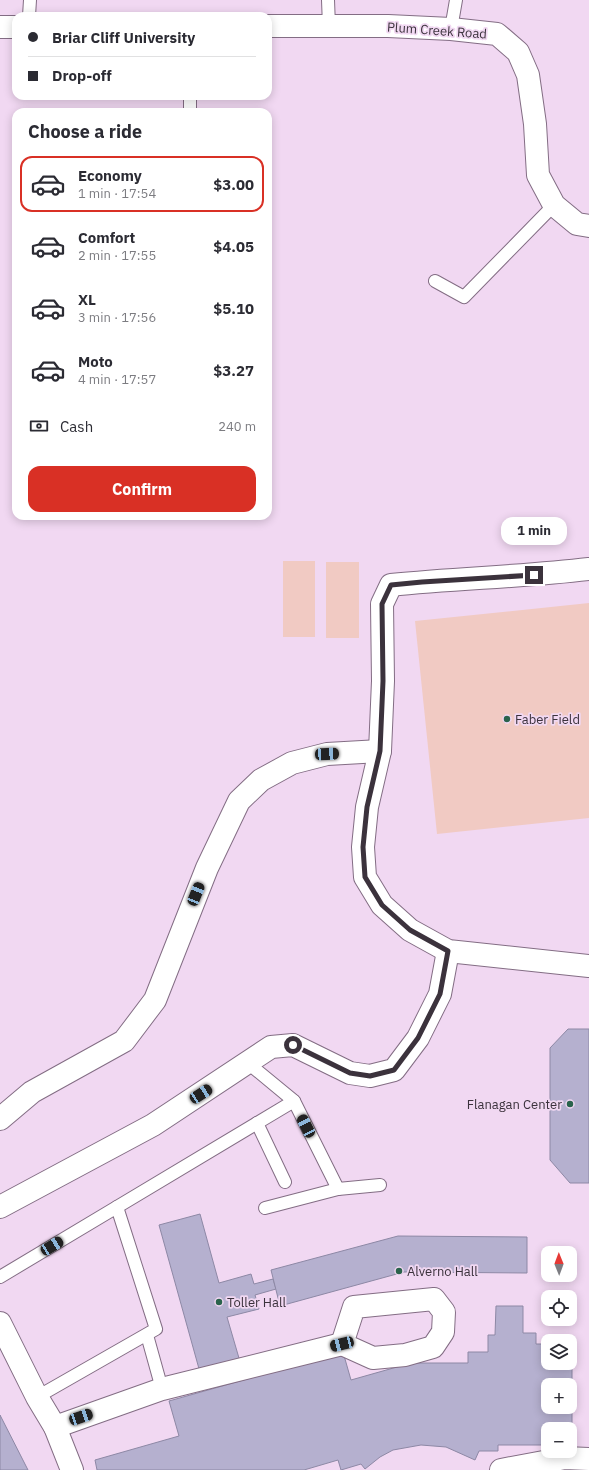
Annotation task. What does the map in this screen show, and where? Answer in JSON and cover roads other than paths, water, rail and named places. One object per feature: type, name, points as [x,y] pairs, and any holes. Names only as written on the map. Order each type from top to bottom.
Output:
[{"type":"street","name":"Plum Creek Road","points":[[272,26],[388,26],[452,29],[498,34],[518,52],[528,75],[535,124],[538,175],[554,206],[577,224],[589,226]]},
{"type":"street","points":[[0,27],[12,27]]},
{"type":"street","points":[[589,569],[507,577],[391,585],[382,604],[383,681],[380,751],[367,807],[363,847],[365,877],[382,905],[410,930],[448,951],[589,966]]},
{"type":"street","points":[[0,1119],[32,1092],[124,1041],[155,1000],[207,868],[239,800],[261,780],[292,763],[327,754],[380,751]]},
{"type":"street","points":[[0,1207],[154,1125],[271,1047],[293,1045],[350,1073],[370,1076],[394,1070],[418,1038],[440,994],[448,951]]},
{"type":"street","points":[[0,1323],[37,1397],[55,1427],[72,1470]]},
{"type":"street","points":[[55,1427],[162,1389],[342,1344]]},
{"type":"street","points":[[500,1470],[565,1458],[589,1459]]},
{"type":"lane","points":[[30,0],[30,12]]},
{"type":"lane","points":[[328,0],[329,26]]},
{"type":"lane","points":[[452,29],[456,0]]},
{"type":"lane","points":[[435,281],[464,297],[554,206]]},
{"type":"lane","points":[[248,1063],[294,1101],[338,1189]]},
{"type":"lane","points":[[0,1277],[294,1101]]},
{"type":"lane","points":[[257,1123],[285,1182]]},
{"type":"lane","points":[[265,1208],[338,1189],[380,1185]]},
{"type":"lane","points":[[37,1397],[156,1329],[117,1207]]},
{"type":"lane","points":[[146,1335],[162,1389]]},
{"type":"place","name":"Faber Field","points":[[507,719]]},
{"type":"place","name":"Flanagan Center","points":[[570,1104]]},
{"type":"place","name":"Alverno Hall","points":[[399,1271]]},
{"type":"place","name":"Toller Hall","points":[[219,1302]]}]
